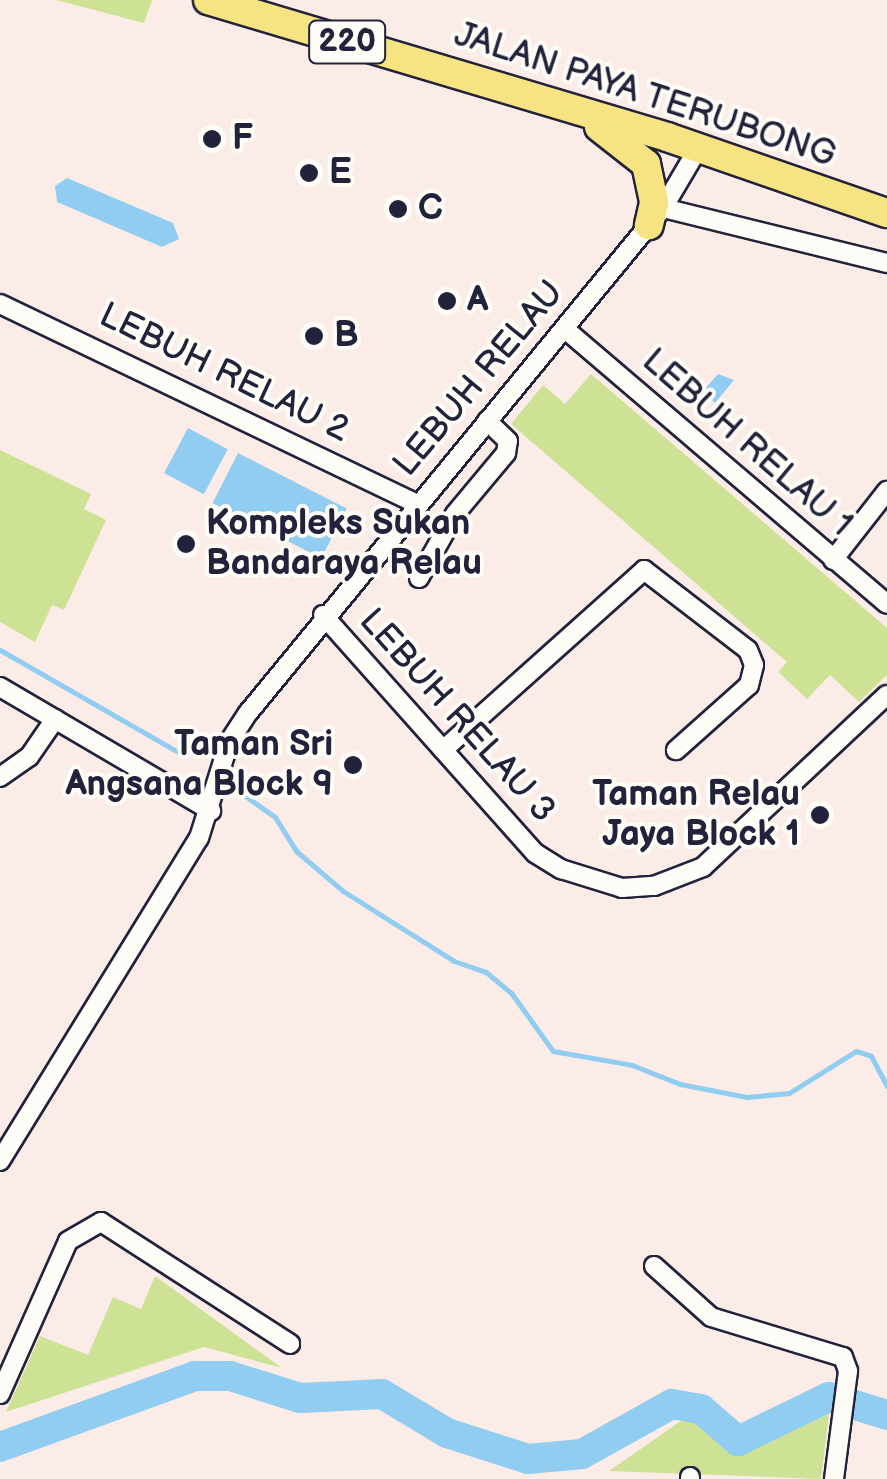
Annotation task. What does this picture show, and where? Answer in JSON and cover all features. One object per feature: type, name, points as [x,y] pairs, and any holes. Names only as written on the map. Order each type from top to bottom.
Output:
[{"type":"main road","name":"JALAN PAYA TERUBONG","points":[[208,0],[699,148],[887,212]]},
{"type":"main road","points":[[561,106],[639,154],[652,181],[656,217]]},
{"type":"street","name":"LEBUH RELAU","points":[[0,1162],[211,811],[230,742],[323,616],[656,217],[699,148]]},
{"type":"street","points":[[656,217],[887,263]]},
{"type":"street","name":"LEBUH RELAU 2","points":[[0,304],[418,504]]},
{"type":"street","name":"LEBUH RELAU 1","points":[[565,329],[887,604]]},
{"type":"street","points":[[418,578],[455,514],[506,453],[506,437],[487,421]]},
{"type":"street","points":[[833,560],[887,491]]},
{"type":"street","points":[[443,750],[644,570],[748,650],[754,664],[749,685],[676,750]]},
{"type":"street","name":"LEBUH RELAU 3","points":[[323,616],[546,862],[607,885],[654,886],[703,867],[887,695]]},
{"type":"street","points":[[0,687],[211,811]]},
{"type":"street","points":[[0,778],[29,756],[55,719]]},
{"type":"street","points":[[0,1394],[68,1241],[101,1222],[290,1344]]},
{"type":"street","points":[[654,1266],[711,1318],[836,1352],[847,1365],[834,1479]]},
{"type":"green space","points":[[56,0],[152,0],[144,23]]},
{"type":"green space","points":[[591,374],[887,628],[887,675],[859,702],[830,675],[807,699],[778,672],[787,662],[511,424],[543,385],[565,404]]},
{"type":"green space","points":[[0,450],[91,494],[84,509],[106,520],[64,610],[52,605],[35,642],[0,622]]},
{"type":"green space","points":[[155,1276],[282,1368],[204,1347],[6,1412],[40,1336],[88,1355],[113,1297],[141,1309]]},
{"type":"green space","points":[[829,1414],[821,1479],[609,1471],[688,1416],[740,1454]]},
{"type":"water","points":[[67,178],[173,223],[179,239],[162,247],[57,202],[55,186]]},
{"type":"water","points":[[718,374],[734,380],[715,403],[702,392]]},
{"type":"water","points":[[188,428],[228,449],[204,494],[164,473]]},
{"type":"water","points":[[238,453],[347,508],[321,558],[213,503]]},
{"type":"waterway","points":[[0,650],[183,755]]},
{"type":"waterway","points":[[238,791],[275,817],[296,851],[343,891],[454,961],[486,972],[512,994],[553,1051],[632,1065],[680,1084],[747,1097],[789,1093],[856,1051],[871,1056],[887,1086]]},
{"type":"waterway","points":[[0,1447],[195,1376],[230,1376],[300,1398],[382,1394],[447,1433],[528,1459],[582,1454],[672,1404],[701,1409],[738,1441],[829,1397],[887,1415]]},
{"type":"place","name":"F","points":[[212,139]]},
{"type":"place","name":"E","points":[[309,173]]},
{"type":"place","name":"C","points":[[398,209]]},
{"type":"place","name":"A","points":[[447,301]]},
{"type":"place","name":"B","points":[[314,336]]},
{"type":"place","name":"Kompleks Sukan Bandaraya Relau","points":[[186,544]]},
{"type":"place","name":"Taman Sri Angsana Block 9","points":[[353,765]]},
{"type":"place","name":"Taman Relau Jaya Block 1","points":[[820,815]]}]
